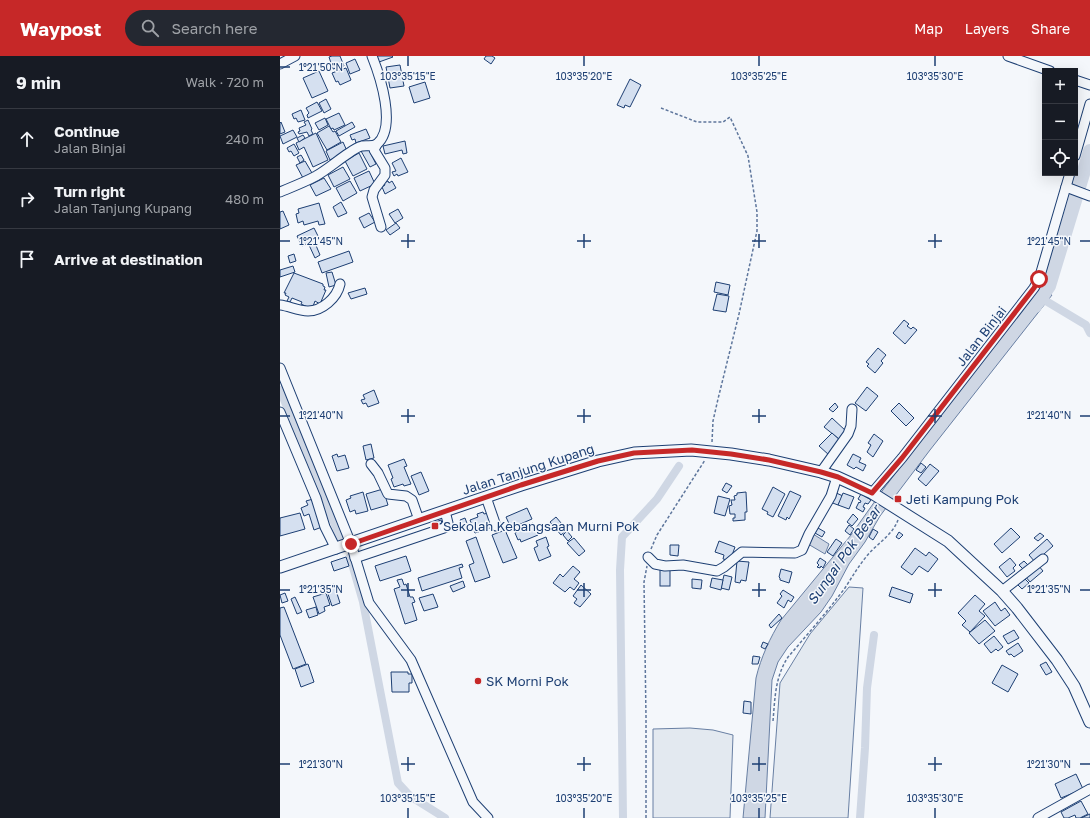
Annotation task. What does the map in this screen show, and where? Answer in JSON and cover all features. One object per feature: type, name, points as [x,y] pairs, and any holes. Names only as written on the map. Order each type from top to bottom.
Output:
[{"type":"main road","name":"Jalan Tanjung Kupang","points":[[280,568],[565,471],[598,461],[634,453],[692,450],[711,451],[769,460],[838,477],[872,493],[898,508],[948,541],[1002,590],[1057,660],[1074,686],[1090,722]]},
{"type":"street","points":[[280,64],[295,56]]},
{"type":"street","points":[[372,56],[379,73],[386,114],[384,133],[374,150],[385,168],[385,175],[374,190],[372,197],[381,227]]},
{"type":"street","points":[[1008,56],[1042,68]]},
{"type":"street","points":[[1078,81],[1090,85]]},
{"type":"street","points":[[1078,146],[1090,104]]},
{"type":"street","points":[[280,192],[316,176],[354,149],[363,145],[371,146],[377,144]]},
{"type":"street","name":"Jalan Binjai","points":[[872,493],[907,452],[1034,288],[1039,279],[1069,188],[1070,176]]},
{"type":"street","points":[[1069,188],[1089,195]]},
{"type":"street","points":[[280,305],[307,311],[316,309],[337,294],[340,284]]},
{"type":"street","points":[[280,368],[351,544],[369,603],[411,660],[473,802],[488,818]]},
{"type":"street","points":[[821,472],[848,434],[851,426],[852,409]]},
{"type":"street","points":[[280,412],[308,478],[325,527],[336,549]]},
{"type":"street","points":[[371,464],[378,473],[386,492],[392,495],[406,496],[412,500],[419,520]]},
{"type":"street","points":[[648,557],[655,564],[665,566],[683,564],[717,571],[742,552],[799,552],[802,550],[809,534],[831,496],[838,477]]},
{"type":"street","points":[[486,497],[496,526]]},
{"type":"street","points":[[355,558],[446,527],[448,523],[445,511]]},
{"type":"street","points":[[1002,590],[1043,559]]},
{"type":"street","points":[[1038,818],[1090,789]]},
{"type":"path","points":[[646,818],[644,582],[648,557],[657,535],[711,451],[715,414],[757,230],[757,212],[748,156],[730,117],[723,122],[697,122],[661,108]]},
{"type":"path","points":[[773,721],[777,682],[782,667],[788,657],[845,587],[867,555],[882,542],[896,525],[898,508]]},
{"type":"shaded area","points":[[849,587],[863,588],[848,818],[770,818],[780,683],[810,634]]},
{"type":"shaded area","points":[[690,728],[713,730],[733,735],[730,818],[653,818],[653,729]]},
{"type":"water","points":[[1039,287],[1052,295],[880,516],[865,542],[849,564],[832,596],[821,612],[788,647],[778,662],[772,680],[765,818],[743,818],[756,678],[763,655],[777,627],[781,620],[851,535],[885,487]]},
{"type":"water","points":[[813,534],[829,544],[825,554],[808,544]]},
{"type":"building","points":[[340,56],[344,66],[333,69],[329,57]]},
{"type":"building","points":[[377,56],[392,56],[393,57],[379,62]]},
{"type":"building","points":[[486,56],[492,56],[495,58],[491,64],[484,59]]},
{"type":"building","points":[[355,59],[360,70],[350,74],[346,63]]},
{"type":"building","points":[[400,65],[404,86],[390,88],[386,67]]},
{"type":"building","points":[[346,68],[351,80],[340,85],[338,81],[336,82],[332,73]]},
{"type":"building","points":[[319,71],[328,91],[312,98],[303,78]]},
{"type":"building","points":[[630,79],[641,85],[630,107],[625,105],[624,108],[617,105]]},
{"type":"building","points":[[425,82],[430,98],[414,103],[409,87]]},
{"type":"building","points":[[326,99],[331,109],[324,113],[319,103]]},
{"type":"building","points":[[317,102],[322,111],[308,118],[307,115],[309,113],[306,108]]},
{"type":"building","points":[[301,110],[305,120],[298,122],[296,118],[294,119],[292,114]]},
{"type":"building","points":[[339,113],[345,125],[334,130],[333,128],[331,129],[326,119]]},
{"type":"building","points":[[325,118],[328,125],[319,130],[315,123]]},
{"type":"building","points":[[308,120],[313,134],[309,136],[307,132],[299,134],[299,128],[306,125],[304,122]]},
{"type":"building","points":[[281,122],[285,132],[280,134],[280,123]]},
{"type":"building","points":[[352,122],[355,127],[339,136],[336,131]]},
{"type":"building","points":[[329,126],[333,132],[335,131],[341,142],[327,150],[317,133]]},
{"type":"building","points":[[366,129],[370,138],[356,143],[355,139],[352,140],[350,135]]},
{"type":"building","points":[[293,130],[297,137],[283,144],[280,136]]},
{"type":"building","points":[[316,133],[328,160],[313,167],[304,147],[299,150],[296,143]]},
{"type":"building","points":[[303,135],[305,138],[299,142],[297,138]]},
{"type":"building","points":[[405,141],[407,153],[403,154],[402,150],[385,154],[383,146]]},
{"type":"building","points":[[343,142],[347,151],[330,160],[326,151]]},
{"type":"building","points":[[294,144],[299,153],[294,156],[287,148]]},
{"type":"building","points":[[368,148],[376,164],[370,167],[361,151]]},
{"type":"building","points":[[359,153],[367,169],[353,176],[345,161]]},
{"type":"building","points":[[301,155],[304,160],[300,163],[297,157]]},
{"type":"building","points":[[401,158],[408,172],[394,176],[392,172],[396,171],[392,163]]},
{"type":"building","points":[[305,161],[312,173],[303,178],[296,165]]},
{"type":"building","points":[[343,167],[350,179],[334,187],[328,175]]},
{"type":"building","points":[[369,171],[375,184],[360,191],[354,178]]},
{"type":"building","points":[[324,178],[331,189],[316,196],[310,185]]},
{"type":"building","points":[[350,181],[357,193],[343,201],[336,188]]},
{"type":"building","points":[[388,181],[389,183],[392,181],[396,188],[385,194],[382,187],[385,185],[384,183]]},
{"type":"building","points":[[341,202],[347,213],[338,217],[333,207]]},
{"type":"building","points":[[319,203],[325,224],[319,225],[318,221],[304,225],[303,221],[298,223],[296,214],[299,213],[298,209]]},
{"type":"building","points":[[398,209],[403,218],[395,223],[389,214]]},
{"type":"building","points":[[283,211],[289,225],[280,229],[280,212]]},
{"type":"building","points":[[369,213],[375,222],[364,228],[359,218]]},
{"type":"building","points":[[396,223],[400,228],[390,235],[386,230]]},
{"type":"building","points":[[314,228],[319,238],[302,246],[297,236]]},
{"type":"building","points":[[315,243],[320,255],[315,258],[309,245]]},
{"type":"building","points":[[349,251],[353,262],[322,273],[318,262]]},
{"type":"building","points":[[294,254],[296,261],[290,263],[288,256]]},
{"type":"building","points":[[293,266],[295,272],[280,277],[280,270]]},
{"type":"building","points":[[332,272],[336,285],[329,287],[326,273]]},
{"type":"building","points":[[294,273],[323,284],[325,287],[324,290],[326,290],[320,304],[315,301],[312,309],[301,304],[302,302],[292,298],[290,302],[287,301],[289,297],[285,295],[286,293],[284,293]]},
{"type":"building","points":[[716,282],[730,285],[728,295],[714,292]]},
{"type":"building","points":[[365,288],[367,294],[351,299],[348,293]]},
{"type":"building","points":[[717,294],[729,296],[726,312],[713,310]]},
{"type":"building","points":[[904,320],[909,324],[907,326],[911,329],[913,327],[917,330],[905,344],[893,333]]},
{"type":"building","points":[[878,348],[886,355],[881,361],[883,363],[875,373],[867,366],[869,364],[866,362]]},
{"type":"building","points":[[867,387],[878,396],[866,411],[855,403]]},
{"type":"building","points":[[374,390],[379,403],[368,407],[366,403],[363,404],[361,400],[365,399],[363,395]]},
{"type":"building","points":[[835,403],[838,407],[833,412],[829,409]]},
{"type":"building","points":[[899,403],[914,418],[906,426],[891,411]]},
{"type":"building","points":[[832,418],[846,431],[839,439],[824,427]]},
{"type":"building","points":[[832,433],[842,442],[829,455],[819,446]]},
{"type":"building","points":[[874,434],[883,441],[873,457],[867,452],[871,445],[868,443]]},
{"type":"building","points":[[371,444],[374,458],[366,460],[363,446]]},
{"type":"building","points":[[337,454],[338,457],[345,455],[349,468],[337,471],[332,456]]},
{"type":"building","points":[[853,454],[861,458],[859,462],[866,465],[863,471],[856,467],[854,469],[847,465]]},
{"type":"building","points":[[404,459],[407,466],[404,467],[411,484],[404,486],[403,484],[394,487],[391,479],[393,478],[388,465]]},
{"type":"building","points":[[921,463],[926,467],[921,473],[916,470]]},
{"type":"building","points":[[930,464],[939,471],[926,486],[918,479]]},
{"type":"building","points":[[421,472],[429,491],[419,495],[411,476]]},
{"type":"building","points":[[726,483],[732,486],[727,493],[722,490]]},
{"type":"building","points":[[773,487],[785,494],[773,517],[762,509]]},
{"type":"building","points":[[383,489],[388,505],[371,510],[366,494]]},
{"type":"building","points":[[790,491],[801,496],[789,519],[787,517],[786,520],[778,516]]},
{"type":"building","points":[[363,492],[368,511],[356,514],[355,510],[350,512],[346,500],[351,498],[350,496]]},
{"type":"building","points":[[746,492],[747,512],[745,512],[745,520],[733,521],[735,514],[730,514],[729,506],[732,505],[731,500],[735,500],[734,496],[737,495],[737,493]]},
{"type":"building","points":[[834,492],[843,496],[838,505],[830,502]]},
{"type":"building","points":[[843,493],[854,497],[849,509],[838,505]]},
{"type":"building","points":[[861,494],[871,500],[868,504],[865,503],[863,512],[856,508],[861,501],[858,499]]},
{"type":"building","points":[[718,496],[730,499],[725,516],[714,513]]},
{"type":"building","points":[[313,499],[322,527],[314,530],[309,514],[304,516],[301,508],[308,505],[306,501]]},
{"type":"building","points":[[527,508],[532,519],[511,528],[506,517]]},
{"type":"building","points":[[483,512],[484,514],[488,513],[493,527],[475,533],[470,520],[478,517],[477,514]]},
{"type":"building","points":[[300,513],[305,529],[280,536],[280,518]]},
{"type":"building","points":[[853,514],[858,519],[852,526],[847,522]]},
{"type":"building","points":[[556,517],[567,530],[561,535],[550,522]]},
{"type":"building","points":[[465,518],[469,529],[464,530],[460,520]]},
{"type":"building","points":[[441,520],[442,523],[434,526],[433,523]]},
{"type":"building","points":[[533,523],[538,535],[521,542],[520,539],[518,540],[515,533],[518,529]]},
{"type":"building","points":[[849,525],[854,529],[850,535],[845,531]]},
{"type":"building","points":[[818,528],[825,532],[822,537],[815,533]]},
{"type":"building","points":[[1011,528],[1020,537],[1002,553],[994,544]]},
{"type":"building","points":[[873,529],[878,532],[873,540],[869,537]]},
{"type":"building","points":[[505,530],[517,558],[503,563],[492,535]]},
{"type":"building","points":[[567,531],[572,537],[568,541],[563,535]]},
{"type":"building","points":[[899,532],[903,535],[899,539],[896,537]]},
{"type":"building","points":[[1040,533],[1044,536],[1038,541],[1034,538]]},
{"type":"building","points":[[476,537],[490,577],[475,582],[469,565],[474,563],[466,541]]},
{"type":"building","points":[[546,537],[549,546],[547,547],[551,556],[539,561],[534,548],[538,546],[536,541]]},
{"type":"building","points":[[574,538],[585,551],[579,556],[567,543]]},
{"type":"building","points":[[836,539],[842,543],[833,556],[827,552]]},
{"type":"building","points":[[1047,539],[1053,546],[1035,562],[1029,555]]},
{"type":"building","points":[[719,541],[735,547],[731,558],[728,557],[727,560],[723,559],[724,555],[715,552]]},
{"type":"building","points":[[670,545],[679,545],[678,556],[670,555]]},
{"type":"building","points":[[915,548],[926,556],[929,552],[938,559],[928,572],[919,566],[912,575],[901,567]]},
{"type":"building","points":[[406,556],[411,571],[380,581],[375,566]]},
{"type":"building","points":[[346,557],[349,566],[334,571],[331,562]]},
{"type":"building","points":[[820,558],[826,562],[823,568],[821,566],[820,568],[817,567],[819,565],[817,563]]},
{"type":"building","points":[[1010,558],[1016,565],[1013,568],[1015,571],[1007,577],[999,567]]},
{"type":"building","points":[[737,561],[749,562],[746,581],[741,580],[740,583],[735,582]]},
{"type":"building","points":[[1024,561],[1030,567],[1025,571],[1019,565]]},
{"type":"building","points":[[462,564],[463,567],[459,568],[462,578],[422,591],[418,578]]},
{"type":"building","points":[[1038,565],[1043,571],[1030,582],[1025,576]]},
{"type":"building","points":[[573,566],[580,572],[574,579],[579,583],[574,590],[570,587],[565,592],[553,583],[560,574],[563,577]]},
{"type":"building","points":[[660,568],[670,568],[670,586],[660,586]]},
{"type":"building","points":[[781,569],[792,572],[789,583],[780,580],[779,577]]},
{"type":"building","points":[[724,575],[732,577],[729,590],[721,588]]},
{"type":"building","points":[[712,578],[723,580],[721,590],[710,587]]},
{"type":"building","points":[[1024,578],[1029,583],[1022,589],[1017,584]]},
{"type":"building","points":[[402,579],[404,585],[406,584],[410,597],[413,597],[415,602],[412,603],[417,620],[405,624],[394,589],[400,587],[397,580]]},
{"type":"building","points":[[692,579],[702,580],[701,589],[692,588]]},
{"type":"building","points":[[463,581],[465,587],[453,592],[450,586]]},
{"type":"building","points":[[334,584],[340,603],[332,606],[327,587]]},
{"type":"building","points":[[581,585],[591,594],[580,607],[574,603],[577,599],[573,596]]},
{"type":"building","points":[[892,587],[913,594],[910,603],[889,596]]},
{"type":"building","points":[[783,590],[794,597],[791,602],[788,600],[784,608],[777,603],[782,596],[780,594]]},
{"type":"building","points":[[285,593],[288,601],[282,603],[280,595]]},
{"type":"building","points":[[326,593],[330,605],[324,607],[325,611],[319,614],[313,597]]},
{"type":"building","points":[[433,594],[438,607],[424,611],[419,598]]},
{"type":"building","points":[[975,595],[985,604],[979,611],[985,616],[970,632],[962,625],[966,621],[958,613]]},
{"type":"building","points":[[295,597],[302,612],[297,614],[291,599]]},
{"type":"building","points":[[995,602],[1001,611],[1005,608],[1010,615],[995,626],[983,611]]},
{"type":"building","points":[[284,607],[306,664],[293,669],[280,635],[280,608]]},
{"type":"building","points":[[316,607],[318,615],[309,618],[306,610]]},
{"type":"building","points":[[779,614],[782,618],[771,628],[769,625]]},
{"type":"building","points":[[985,620],[995,631],[979,644],[969,633]]},
{"type":"building","points":[[1014,630],[1019,638],[1008,644],[1003,636]]},
{"type":"building","points":[[994,636],[1003,647],[998,651],[996,649],[991,653],[984,644]]},
{"type":"building","points":[[763,642],[768,644],[765,649],[761,647]]},
{"type":"building","points":[[1018,643],[1023,651],[1014,657],[1011,654],[1009,655],[1006,651]]},
{"type":"building","points":[[753,656],[760,657],[758,664],[752,664]]},
{"type":"building","points":[[1046,662],[1052,672],[1046,675],[1040,665]]},
{"type":"building","points":[[308,664],[314,682],[301,687],[295,669]]},
{"type":"building","points":[[1002,665],[1018,674],[1008,692],[992,683]]},
{"type":"building","points":[[391,672],[408,672],[408,674],[412,674],[412,683],[409,683],[409,692],[392,692]]},
{"type":"building","points":[[744,701],[751,702],[751,714],[743,713]]},
{"type":"building","points":[[1076,774],[1083,789],[1061,798],[1055,784]]},
{"type":"building","points":[[1081,801],[1088,814],[1080,818],[1076,818],[1075,815],[1064,818],[1061,812]]},
{"type":"building","points":[[1090,814],[1090,818],[1081,818]]},
{"type":"waterway","name":"Sungai Pok Besar","points":[[1035,306],[1049,286],[1090,151]]},
{"type":"waterway","points":[[1041,298],[1086,325],[1090,333]]},
{"type":"waterway","points":[[280,390],[340,537]]},
{"type":"waterway","points":[[623,818],[620,570],[622,537],[657,499],[679,466]]},
{"type":"waterway","points":[[350,557],[363,602],[398,783],[410,796],[445,818]]},
{"type":"waterway","points":[[860,818],[865,748],[867,688],[874,635]]},
{"type":"place","name":"Jeti Kampung Pok","points":[[898,499]]},
{"type":"place","name":"Sekolah Kebangsaan Murni Pok","points":[[435,526]]},
{"type":"place","name":"SK Morni Pok","points":[[478,681]]},
{"type":"route","points":[[351,544],[521,485],[598,461],[634,453],[692,450],[711,451],[769,460],[838,477],[872,493],[902,458],[1034,288],[1039,279]]}]
